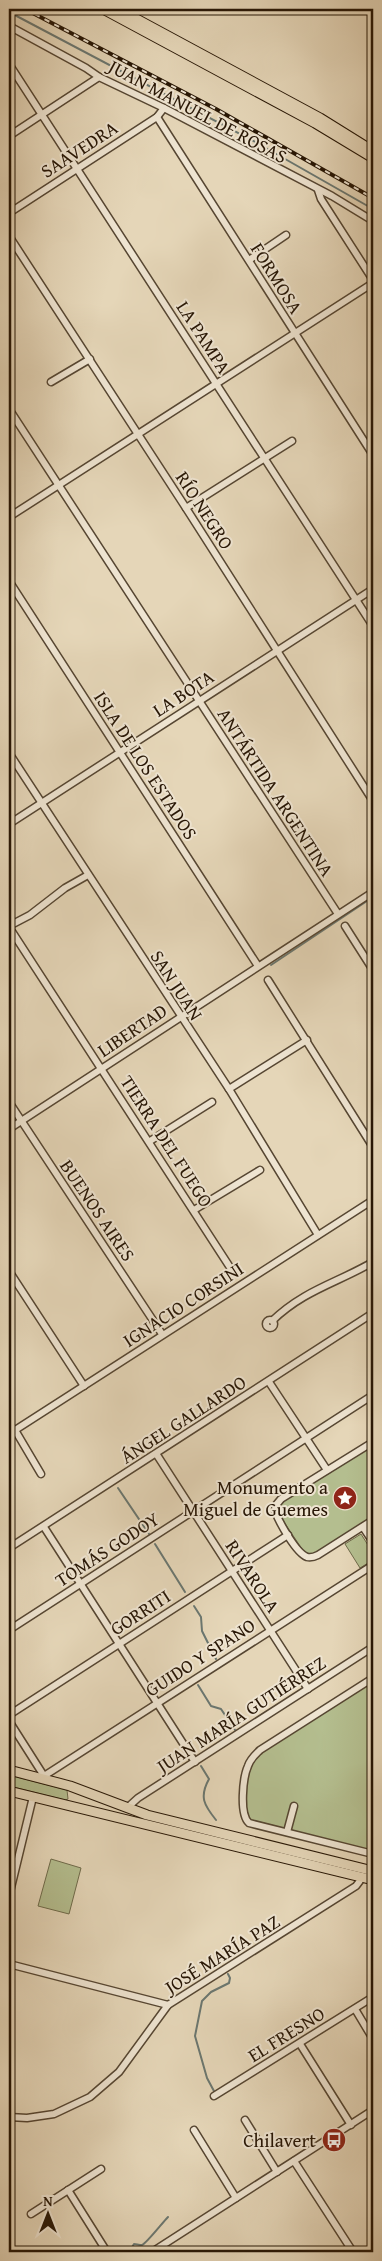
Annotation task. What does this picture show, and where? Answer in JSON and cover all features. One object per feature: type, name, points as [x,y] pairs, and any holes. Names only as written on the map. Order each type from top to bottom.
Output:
[{"type":"main road","points":[[102,9],[315,122],[373,158]]},
{"type":"main road","points":[[118,9],[320,118],[373,151]]},
{"type":"main road","points":[[9,1770],[44,1777],[127,1808],[373,1871]]},
{"type":"main road","points":[[65,1804],[73,1799],[70,1786]]},
{"type":"main road","points":[[9,1790],[373,1880]]},
{"type":"street","name":"JUAN MANUEL DE ROSAS","points":[[9,26],[99,77],[164,108],[332,196],[373,221]]},
{"type":"street","name":"LA PAMPA","points":[[9,64],[373,626]]},
{"type":"street","points":[[9,136],[99,77]]},
{"type":"street","name":"SAAVEDRA","points":[[9,213],[157,117],[164,108]]},
{"type":"street","name":"FORMOSA","points":[[157,117],[373,454]]},
{"type":"street","points":[[9,517],[295,334],[373,281],[321,200],[318,190]]},
{"type":"street","points":[[249,260],[286,235]]},
{"type":"street","name":"RÍO NEGRO","points":[[9,236],[373,801]]},
{"type":"street","points":[[51,382],[90,359]]},
{"type":"street","name":"ANTÁRTIDA ARGENTINA","points":[[9,409],[338,914]]},
{"type":"street","points":[[186,508],[292,441]]},
{"type":"street","name":"ISLA DE LOS ESTADOS","points":[[9,581],[258,966]]},
{"type":"street","name":"LA BOTA","points":[[9,824],[373,589]]},
{"type":"street","name":"SAN JUAN","points":[[9,753],[180,1017],[229,1089],[318,1235]]},
{"type":"street","points":[[9,927],[30,915],[65,888],[88,875]]},
{"type":"street","name":"LIBERTAD","points":[[9,1129],[373,892]]},
{"type":"street","points":[[345,926],[373,970]]},
{"type":"street","name":"TIERRA DEL FUEGO","points":[[9,927],[233,1272]]},
{"type":"street","points":[[268,980],[373,1147]]},
{"type":"street","points":[[229,1089],[307,1040]]},
{"type":"street","name":"BUENOS AIRES","points":[[9,1102],[162,1334]]},
{"type":"street","points":[[150,1142],[212,1102]]},
{"type":"street","points":[[194,1210],[260,1170]]},
{"type":"street","name":"IGNACIO CORSINI","points":[[12,1432],[373,1200]]},
{"type":"street","points":[[272,1321],[283,1310],[310,1292],[373,1262]]},
{"type":"street","points":[[9,1270],[84,1386]]},
{"type":"street","name":"ÁNGEL GALLARDO","points":[[9,1548],[157,1455],[373,1313]]},
{"type":"street","points":[[269,1382],[327,1470]]},
{"type":"street","name":"TOMÁS GODOY","points":[[9,1630],[373,1395]]},
{"type":"street","points":[[12,1432],[41,1474]]},
{"type":"street","points":[[373,1442],[327,1470],[276,1505],[275,1511],[302,1554],[311,1558],[373,1520]]},
{"type":"street","name":"RIVAROLA","points":[[157,1455],[308,1689]]},
{"type":"street","points":[[44,1526],[195,1762]]},
{"type":"street","points":[[363,1526],[373,1542]]},
{"type":"street","name":"GORRITI","points":[[9,1715],[288,1534]]},
{"type":"street","name":"GUIDO Y SPANO","points":[[44,1777],[373,1565]]},
{"type":"street","name":"JUAN MARÍA GUTIÉRREZ","points":[[127,1808],[138,1798],[373,1647]]},
{"type":"street","points":[[373,1678],[260,1750],[248,1765],[243,1792],[246,1820],[373,1854]]},
{"type":"street","points":[[9,1721],[44,1777]]},
{"type":"street","points":[[9,1896],[33,1797]]},
{"type":"street","points":[[287,1832],[294,1806]]},
{"type":"street","name":"JOSÉ MARÍA PAZ","points":[[9,2116],[27,2118],[54,2114],[90,2097],[119,2072],[168,2005],[356,1886],[362,1878]]},
{"type":"street","points":[[9,1964],[168,2005]]},
{"type":"street","name":"EL FRESNO","points":[[214,2096],[300,2044],[373,1996]]},
{"type":"street","points":[[355,2009],[373,2039]]},
{"type":"street","points":[[300,2044],[350,2125]]},
{"type":"street","points":[[152,2252],[373,2110]]},
{"type":"street","points":[[245,2120],[277,2172]]},
{"type":"street","points":[[194,2130],[236,2198]]},
{"type":"street","points":[[294,2161],[352,2252]]},
{"type":"street","points":[[31,2214],[101,2169]]},
{"type":"street","points":[[68,2190],[107,2252]]},
{"type":"green space","points":[[373,1444],[373,1516],[318,1552],[311,1554],[304,1552],[278,1513],[280,1503]]},
{"type":"green space","points":[[361,1534],[373,1553],[373,1560],[360,1568],[345,1544]]},
{"type":"green space","points":[[373,1680],[373,1851],[252,1820],[247,1809],[246,1786],[256,1756]]},
{"type":"green space","points":[[9,1775],[67,1790],[68,1799],[65,1800],[9,1786]]},
{"type":"green space","points":[[51,1859],[81,1868],[69,1914],[38,1906]]},
{"type":"waterway","points":[[9,12],[257,143],[373,209]]},
{"type":"waterway","points":[[271,965],[373,897]]},
{"type":"waterway","points":[[118,1488],[149,1534]]},
{"type":"waterway","points":[[155,1544],[185,1592]]},
{"type":"waterway","points":[[194,1606],[201,1617],[202,1631],[216,1659]]},
{"type":"waterway","points":[[198,1685],[211,1706],[221,1709],[235,1730]]},
{"type":"waterway","points":[[201,1766],[209,1779],[204,1791],[204,1801],[216,1820]]},
{"type":"waterway","points":[[215,2093],[207,2078],[195,2036],[202,2001],[211,1992],[229,1983],[230,1978],[228,1974]]},
{"type":"waterway","points":[[129,2252],[134,2244],[144,2244],[168,2217]]},
{"type":"railway","points":[[25,9],[216,109],[373,198]]},
{"type":"place","name":"Monumento a Miguel de Guemes","points":[[345,1498]]},
{"type":"place","name":"Chilavert","points":[[334,2140]]}]
